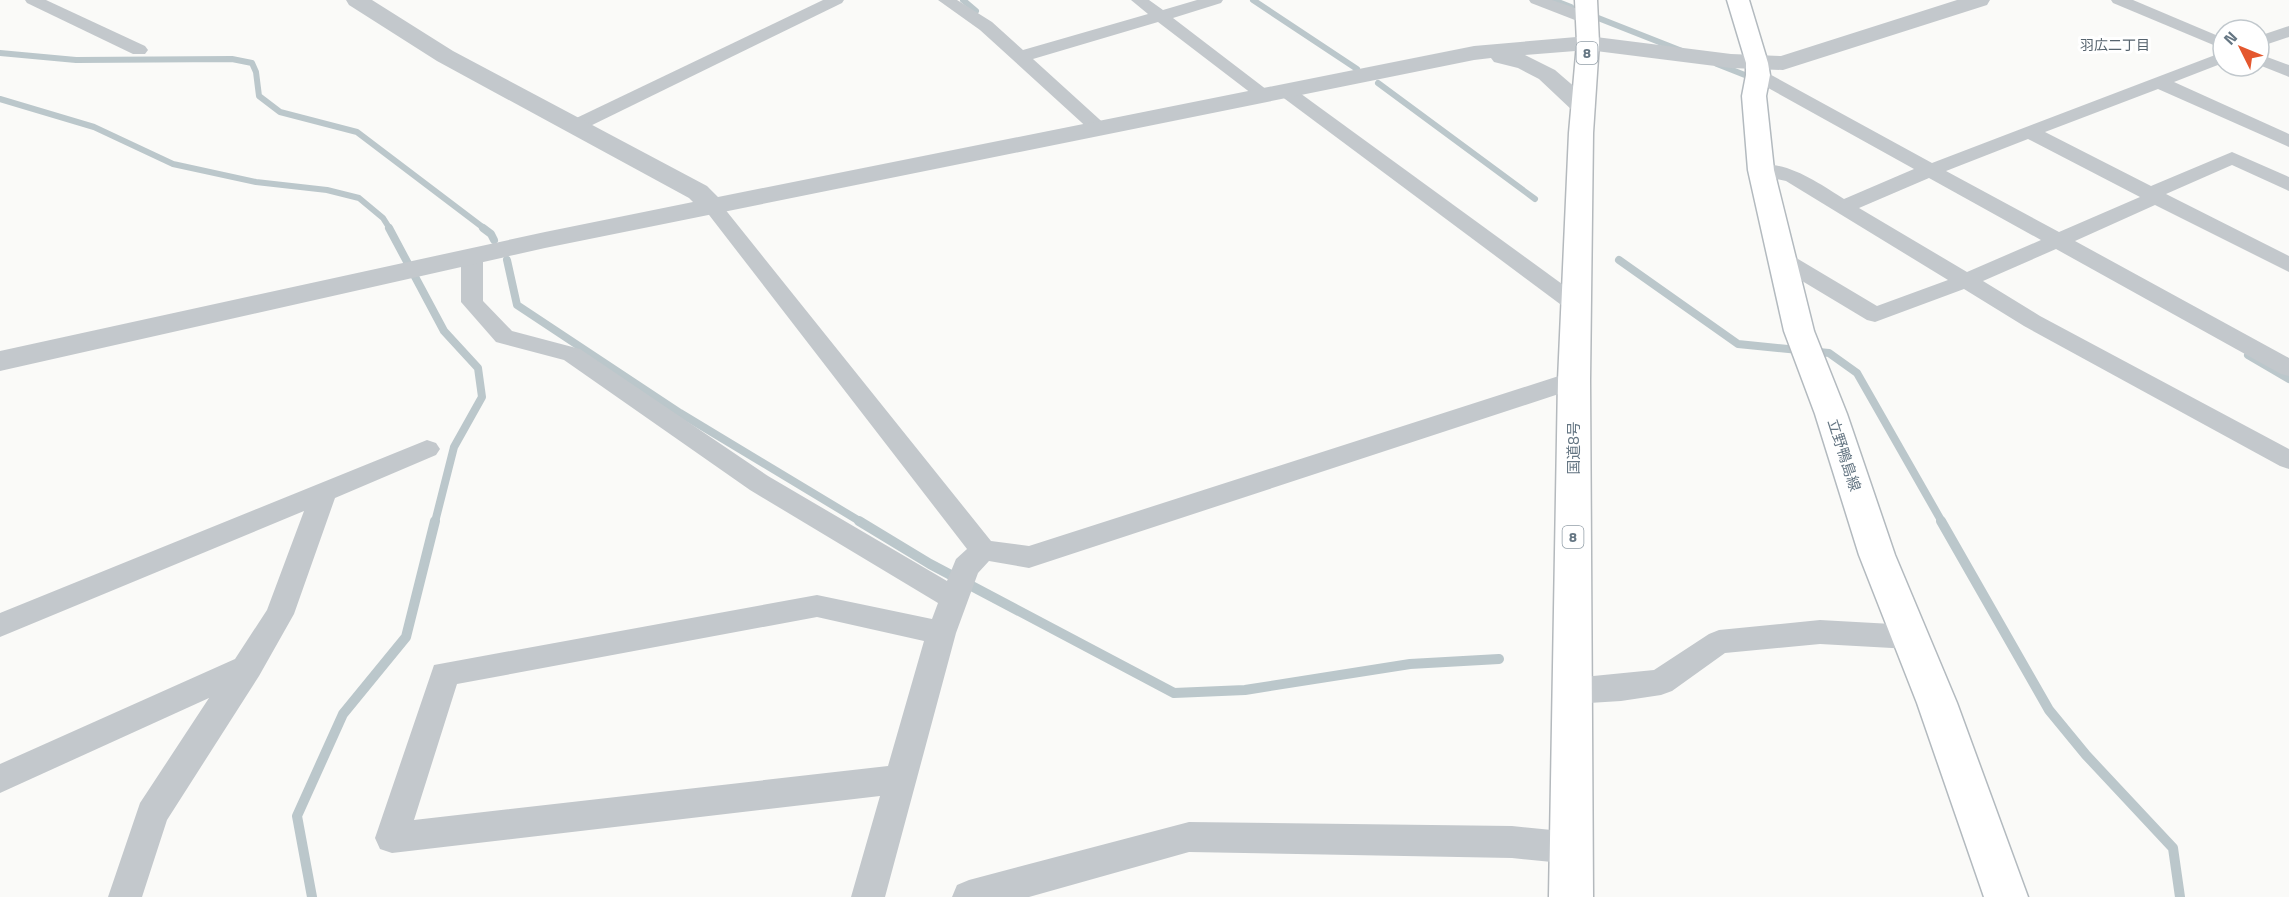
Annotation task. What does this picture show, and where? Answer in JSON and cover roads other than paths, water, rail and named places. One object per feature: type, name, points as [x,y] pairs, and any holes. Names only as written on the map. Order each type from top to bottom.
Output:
[{"type":"main road","name":"立野鴨島線","points":[[1738,0],[1757,69],[1754,96],[1761,170],[1780,258],[1805,343],[1877,555],[1937,703],[2006,897]]},
{"type":"main road","name":"国道8号","points":[[1571,897],[1574,380],[1587,43],[1586,9]]},
{"type":"street","points":[[33,0],[139,50]]},
{"type":"street","points":[[357,0],[445,56],[698,192],[713,207],[983,550],[1029,557],[1574,380]]},
{"type":"street","points":[[575,126],[837,0]]},
{"type":"street","points":[[946,0],[986,26],[1099,128]]},
{"type":"street","points":[[1139,0],[1277,94],[1576,305]]},
{"type":"street","points":[[1020,57],[1215,0]]},
{"type":"street","points":[[1537,0],[1586,9]]},
{"type":"street","points":[[0,362],[472,256],[928,161],[1277,94],[1474,53],[1587,43],[1757,69],[1803,58],[1979,0]]},
{"type":"street","points":[[2119,0],[2211,39]]},
{"type":"street","points":[[2271,38],[2289,31]]},
{"type":"street","points":[[1474,53],[1520,59],[1533,64],[1563,86],[1583,107]]},
{"type":"street","points":[[1843,207],[1925,172],[2211,62]]},
{"type":"street","points":[[2271,64],[2289,72]]},
{"type":"street","points":[[1757,69],[1925,172],[2052,244],[2289,368]]},
{"type":"street","points":[[2158,82],[2289,141]]},
{"type":"street","points":[[2029,132],[2289,265]]},
{"type":"street","points":[[1780,258],[1875,315],[1965,281],[2052,244],[2232,158],[2289,185]]},
{"type":"street","points":[[1761,170],[1792,176],[2032,321],[2289,460]]},
{"type":"street","points":[[472,256],[472,302],[504,337],[572,354],[759,483],[954,599]]},
{"type":"street","points":[[0,625],[427,449]]},
{"type":"street","points":[[125,897],[152,814],[280,614],[324,491]]},
{"type":"street","points":[[868,897],[941,633],[966,567],[983,550]]},
{"type":"street","points":[[901,779],[392,838],[445,674],[817,606],[941,633]]},
{"type":"street","points":[[1573,691],[1621,688],[1661,682],[1719,642],[1820,632],[1910,637]]},
{"type":"street","points":[[0,779],[248,666]]},
{"type":"street","points":[[969,897],[1189,837],[1512,842],[1572,848]]},
{"type":"waterway","points":[[963,0],[976,11]]},
{"type":"waterway","points":[[1253,0],[1357,69]]},
{"type":"waterway","points":[[1553,0],[1571,7]]},
{"type":"waterway","points":[[1588,14],[1682,51]]},
{"type":"waterway","points":[[0,53],[76,60],[232,59],[252,63],[256,72],[259,96],[280,112],[357,132],[485,229]]},
{"type":"waterway","points":[[1717,64],[1755,79]]},
{"type":"waterway","points":[[1378,83],[1535,199]]},
{"type":"waterway","points":[[0,99],[94,127],[173,164],[256,182],[327,190],[359,198],[383,218],[390,229]]},
{"type":"waterway","points":[[389,228],[444,331],[478,368],[482,397],[454,447],[435,522]]},
{"type":"waterway","points":[[483,228],[491,234],[494,240]]},
{"type":"waterway","points":[[507,260],[517,305],[680,413],[861,522]]},
{"type":"waterway","points":[[1619,260],[1738,344],[1829,353],[1857,373],[1942,522]]},
{"type":"waterway","points":[[2248,355],[2289,379]]},
{"type":"waterway","points":[[312,897],[297,816],[343,714],[406,637],[435,521]]},
{"type":"waterway","points":[[859,521],[930,564],[1174,693],[1245,690],[1410,664],[1499,659]]},
{"type":"waterway","points":[[1941,521],[2049,710],[2086,755],[2173,848],[2180,897]]},
{"type":"district","name":"羽広二丁目","points":[[2115,45]]}]
